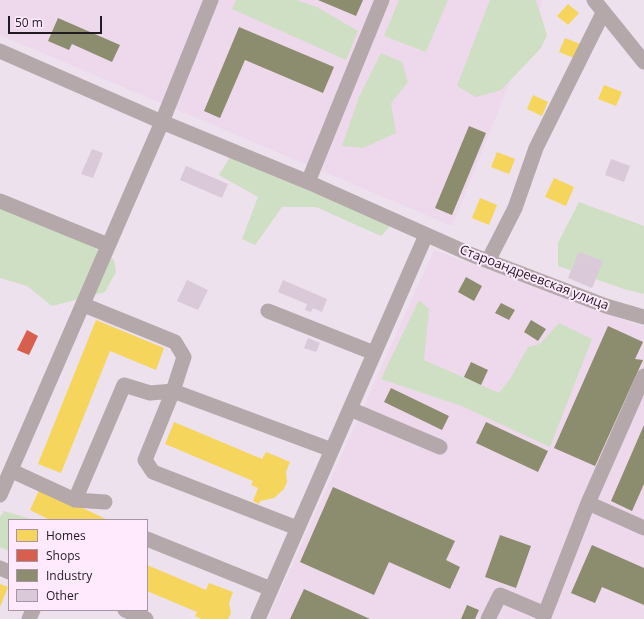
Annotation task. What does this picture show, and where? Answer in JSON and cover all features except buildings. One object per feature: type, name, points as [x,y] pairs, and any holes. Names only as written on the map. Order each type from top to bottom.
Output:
[{"type":"street","points":[[0,495],[12,471],[84,305],[108,245],[162,122],[211,0]]},
{"type":"street","points":[[308,182],[382,0]]},
{"type":"street","points":[[594,0],[644,62]]},
{"type":"street","points":[[488,261],[515,208],[536,148],[603,13]]},
{"type":"street","name":"Староандреевская улица","points":[[0,51],[162,122],[308,182],[488,261],[606,306],[644,317]]},
{"type":"street","points":[[0,201],[108,245]]},
{"type":"street","points":[[258,619],[426,235]]},
{"type":"street","points":[[84,305],[175,342],[184,357],[173,391],[145,460],[153,472],[297,528]]},
{"type":"street","points":[[268,311],[374,353]]},
{"type":"street","points":[[488,619],[500,595],[544,617],[588,503],[644,376]]},
{"type":"street","points":[[75,500],[124,385],[150,393],[173,391],[332,450]]},
{"type":"street","points":[[350,409],[440,447]]},
{"type":"street","points":[[12,471],[75,500],[105,502]]},
{"type":"street","points":[[588,503],[644,528]]},
{"type":"street","points":[[148,539],[271,589]]},
{"type":"street","points":[[127,611],[146,619]]},
{"type":"shaded area","points":[[0,0],[543,0],[452,226],[0,35]]},
{"type":"shaded area","points":[[434,250],[644,327],[644,619],[268,619]]},
{"type":"green space","points":[[236,0],[296,0],[317,7],[358,31],[346,60],[232,9]]},
{"type":"green space","points":[[399,0],[448,0],[426,52],[384,36]]},
{"type":"green space","points":[[490,0],[536,0],[547,35],[541,48],[501,90],[476,97],[457,86]]},
{"type":"green space","points":[[381,53],[402,62],[408,82],[391,103],[396,133],[363,148],[342,146],[359,97]]},
{"type":"green space","points":[[230,157],[391,225],[381,236],[316,207],[282,207],[255,245],[242,239],[258,197],[219,175]]},
{"type":"green space","points":[[579,202],[644,226],[644,294],[627,290],[558,266],[558,243]]},
{"type":"green space","points":[[0,209],[73,237],[101,251],[114,260],[116,272],[105,292],[52,306],[27,286],[0,278]]},
{"type":"green space","points":[[419,300],[429,309],[424,360],[499,393],[510,379],[528,347],[540,344],[559,323],[592,339],[550,447],[464,407],[381,379]]},
{"type":"green space","points":[[4,511],[31,519],[8,519],[8,551],[0,547],[0,517]]}]
